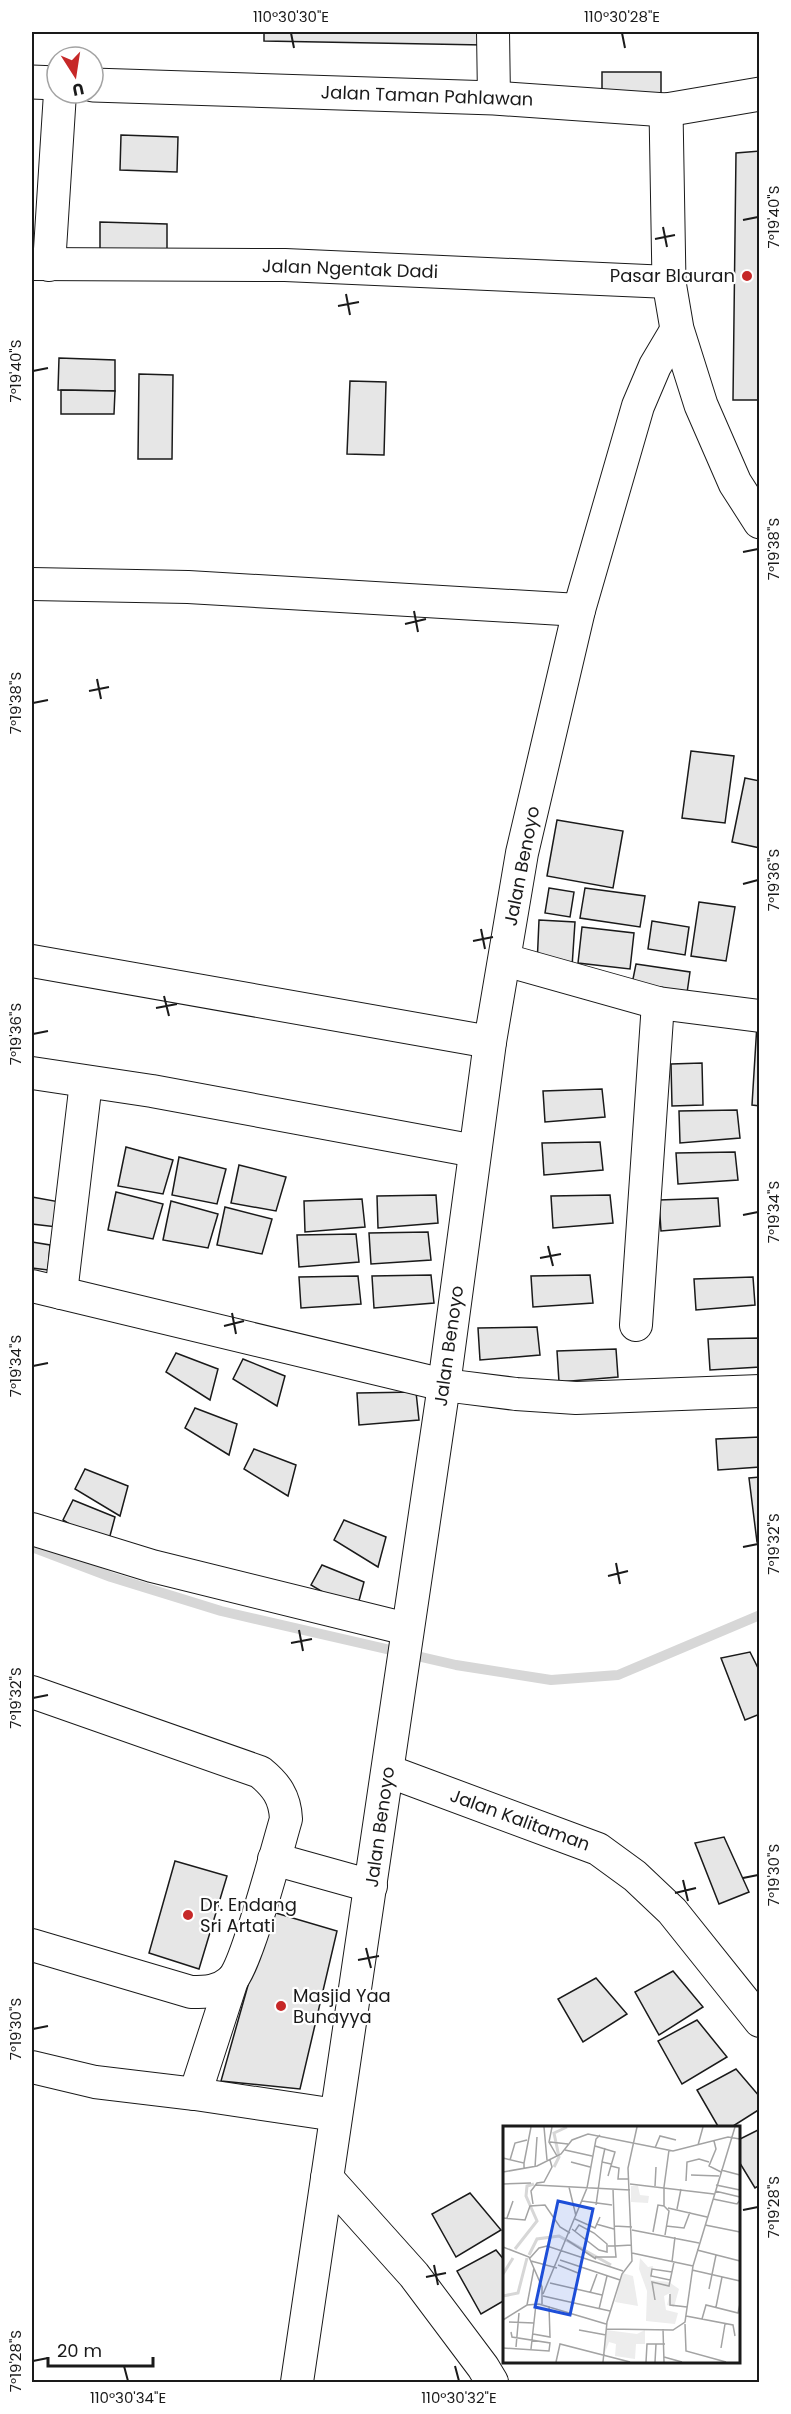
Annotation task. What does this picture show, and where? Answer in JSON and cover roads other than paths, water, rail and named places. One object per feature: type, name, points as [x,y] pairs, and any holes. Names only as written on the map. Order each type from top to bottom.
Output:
[{"type":"street","points":[[493,32],[494,98]]},
{"type":"street","name":"Jalan Taman Pahlawan","points":[[105,85],[494,98],[666,110],[759,94]]},
{"type":"street","points":[[40,265],[59,105]]},
{"type":"street","points":[[666,110],[669,282],[677,329],[700,405],[735,483],[759,522]]},
{"type":"street","name":"Jalan Ngentak Dadi","points":[[40,265],[285,265],[669,282]]},
{"type":"street","name":"Jalan Benoyo","points":[[297,2382],[444,1385],[490,1042],[522,853],[579,610],[638,406],[655,366],[677,329]]},
{"type":"street","points":[[32,584],[188,586],[579,610]]},
{"type":"street","points":[[505,960],[658,1003],[759,1016]]},
{"type":"street","points":[[32,961],[490,1042]]},
{"type":"street","points":[[636,1325],[658,1003]]},
{"type":"street","points":[[32,1073],[475,1150]]},
{"type":"street","points":[[86,1082],[46,1290],[444,1385],[516,1394],[576,1398],[759,1391]]},
{"type":"street","points":[[32,1529],[404,1645]]},
{"type":"street","points":[[32,1692],[260,1772],[276,1787],[285,1805],[286,1819],[244,1956],[232,1980],[195,2094]]},
{"type":"street","name":"Jalan Kalitaman","points":[[388,1771],[598,1849],[635,1876],[672,1911],[759,2021]]},
{"type":"street","points":[[274,1859],[371,1886]]},
{"type":"street","points":[[32,1945],[191,1992],[214,1992],[232,1980]]},
{"type":"street","points":[[32,2067],[95,2082],[336,2115]]},
{"type":"street","points":[[327,2178],[414,2275],[492,2382]]},
{"type":"waterway","points":[[32,1547],[111,1577],[221,1611],[456,1665],[551,1680],[618,1675],[760,1615]]},
{"type":"place","name":"Pasar Blauran","points":[[747,276]]},
{"type":"place","name":"Dr. Endang Sri Artati","points":[[188,1915]]},
{"type":"place","name":"Masjid Yaa Bunayya","points":[[281,2006]]}]
